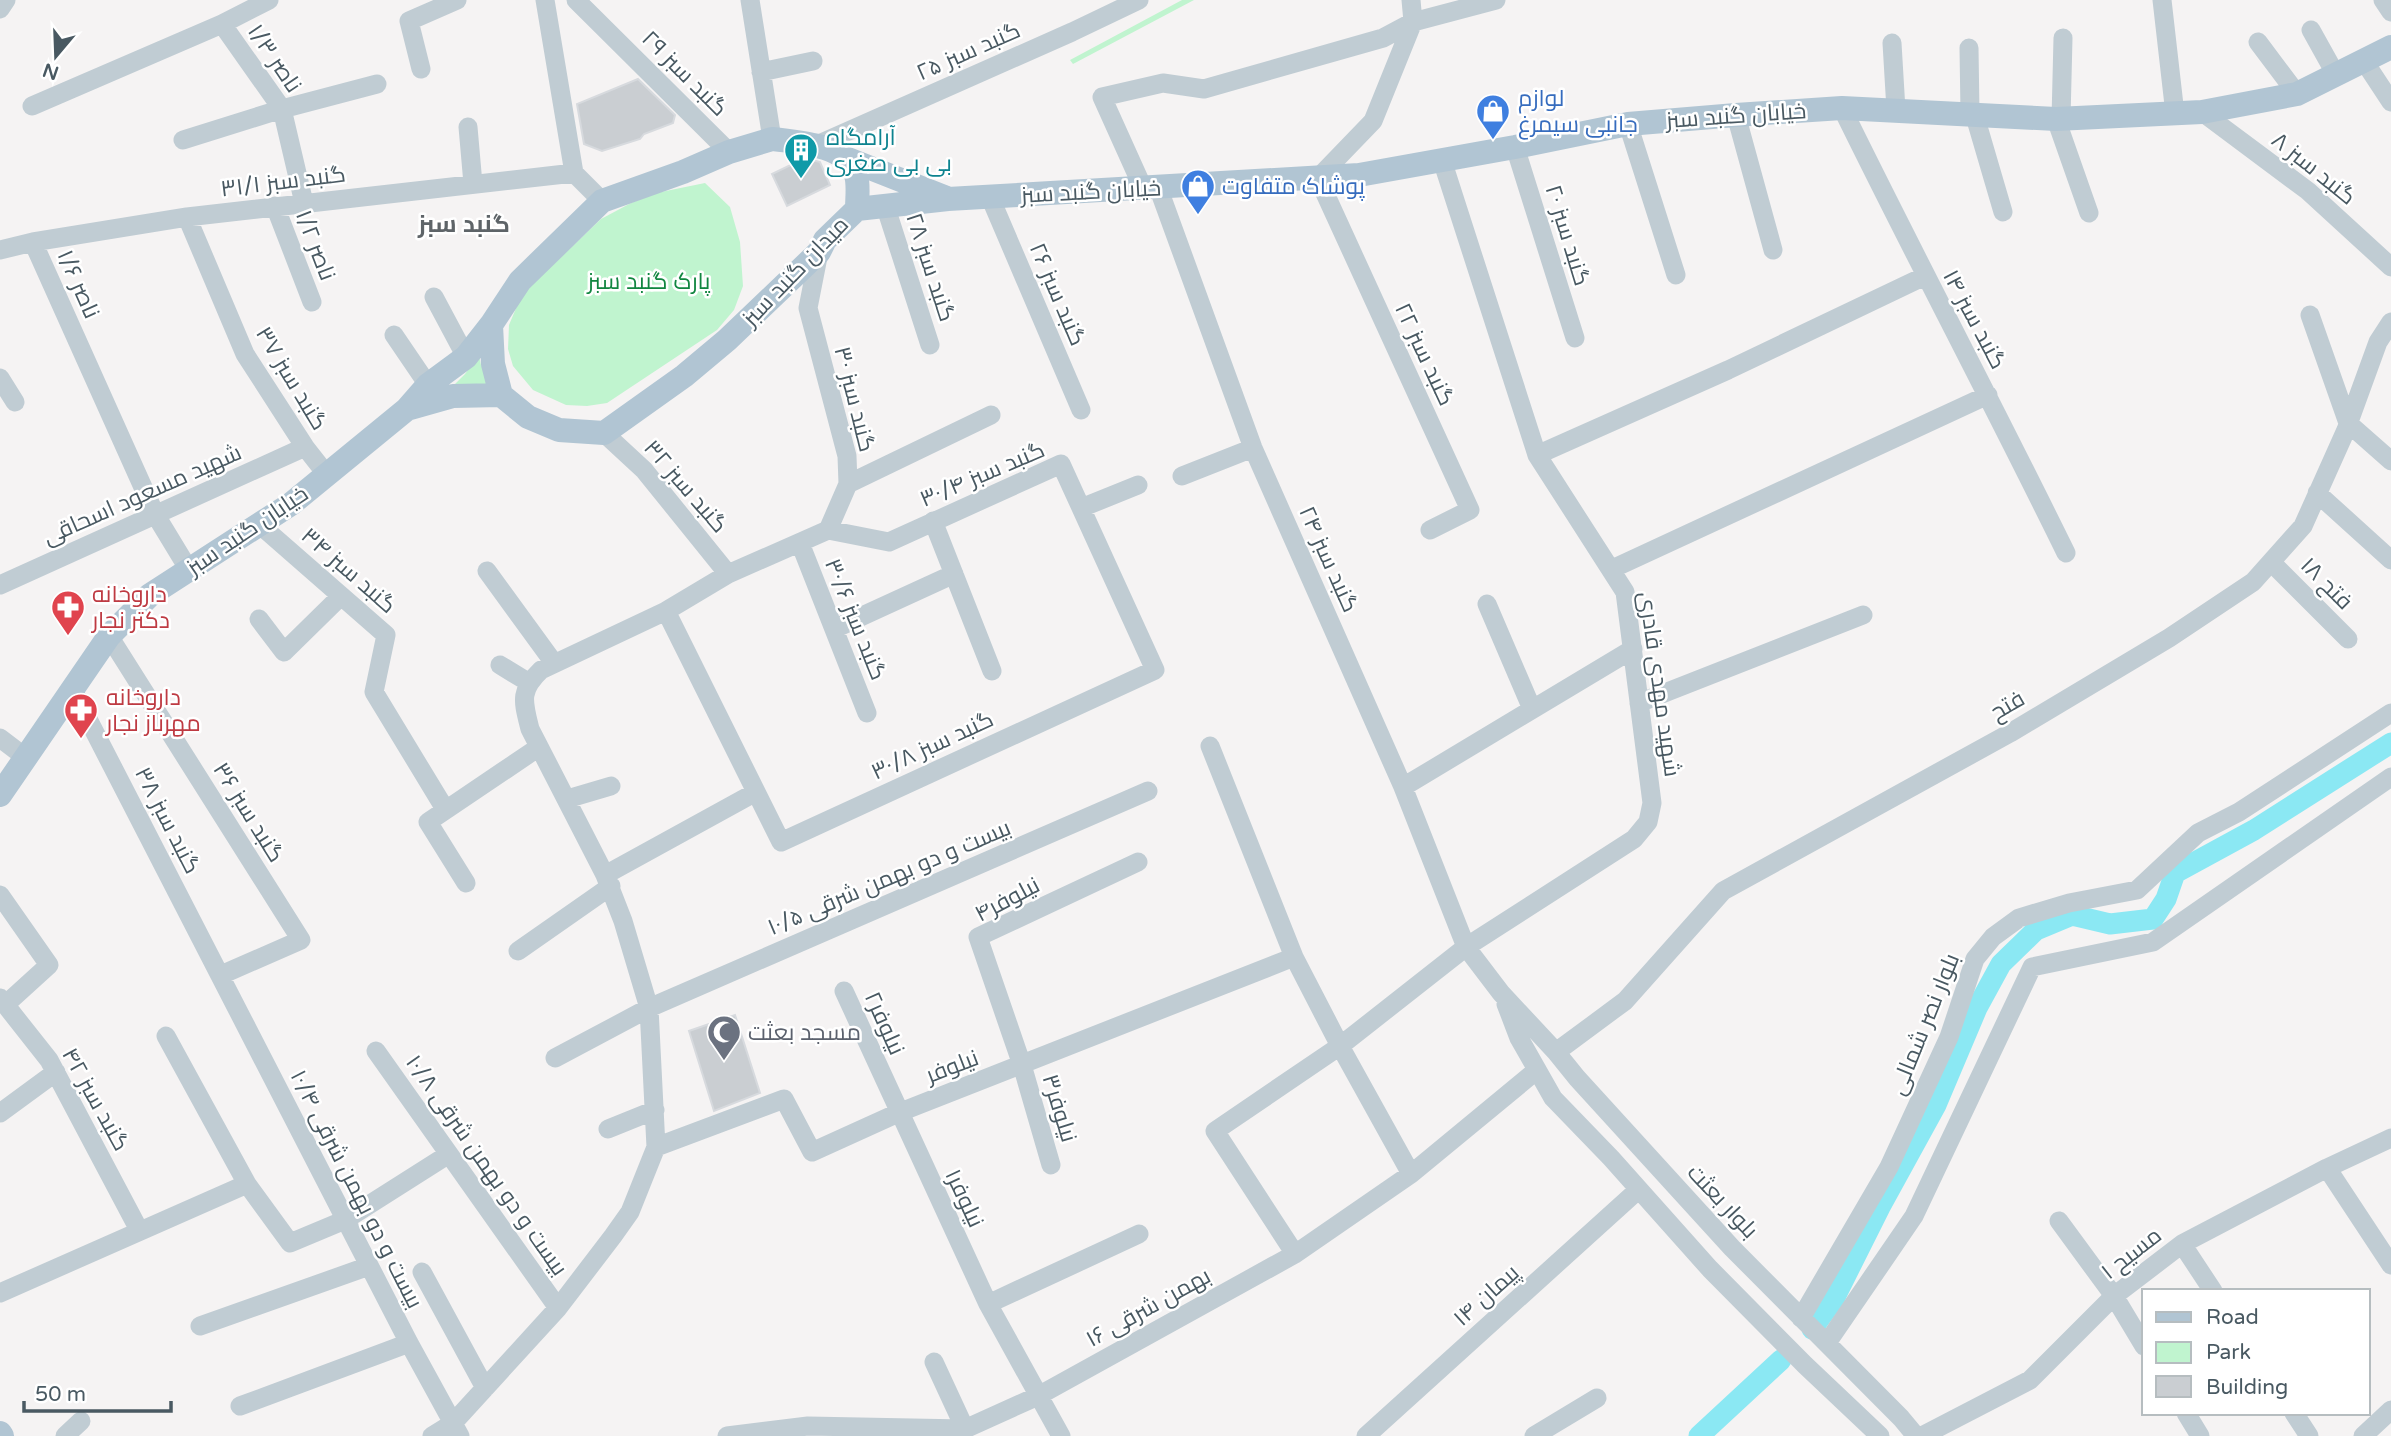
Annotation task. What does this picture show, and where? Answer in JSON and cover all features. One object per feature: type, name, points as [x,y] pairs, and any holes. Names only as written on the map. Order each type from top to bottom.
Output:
[{"type":"main road","name":"خیابان گنبد سبز","points":[[858,209],[948,199],[1359,175],[1628,124],[1736,115],[1842,108],[2059,119],[2175,114],[2297,94],[2391,47]]},
{"type":"main road","points":[[604,433],[559,430],[528,417],[501,396],[493,365],[491,325],[520,281],[602,201],[683,172],[729,152],[772,139],[817,145],[845,158]]},
{"type":"main road","name":"خیابان گنبد سبز","points":[[845,158],[948,199]]},
{"type":"main road","name":"میدان گنبد سبز","points":[[604,433],[684,376],[727,340],[819,251],[825,240],[858,209],[856,173],[845,158]]},
{"type":"main road","name":"خیابان گنبد سبز","points":[[0,795],[109,636],[150,595],[291,504],[407,409],[428,385],[466,357],[491,325]]},
{"type":"main road","name":"خیابان گنبد سبز","points":[[407,409],[453,396],[501,396]]},
{"type":"street","points":[[0,9],[6,0]]},
{"type":"street","points":[[32,106],[222,24],[269,0]]},
{"type":"street","points":[[421,69],[410,21],[457,0]]},
{"type":"street","points":[[545,0],[573,173],[602,201]]},
{"type":"street","name":"گنبد سبز ۲۹","points":[[576,0],[729,152]]},
{"type":"street","points":[[750,0],[772,139]]},
{"type":"street","name":"گنبد سبز ۲۵","points":[[817,145],[1139,0]]},
{"type":"street","points":[[1318,178],[1373,121],[1413,22],[1411,0]]},
{"type":"street","points":[[1413,22],[1496,0]]},
{"type":"street","points":[[2162,0],[2175,114]]},
{"type":"street","points":[[2383,0],[2391,12]]},
{"type":"street","name":"گنبد سبز ۲۴","points":[[1413,22],[1383,38],[1204,89],[1163,83],[1102,97],[1150,188],[1254,448],[1403,787],[1466,947]]},
{"type":"street","name":"ناصر ۱/۳","points":[[222,24],[282,109],[303,203]]},
{"type":"street","points":[[2311,30],[2336,75]]},
{"type":"street","points":[[2063,38],[2059,119],[2089,213]]},
{"type":"street","points":[[2258,42],[2297,94]]},
{"type":"street","points":[[1892,43],[1896,110]]},
{"type":"street","points":[[1969,48],[1972,113],[2003,212]]},
{"type":"street","points":[[761,72],[813,61]]},
{"type":"street","points":[[2364,61],[2391,102]]},
{"type":"street","points":[[183,140],[282,109],[377,84]]},
{"type":"street","name":"گنبد سبز ۱۴","points":[[1842,108],[2066,553]]},
{"type":"street","name":"گنبد سبز ۸","points":[[2202,111],[2308,191],[2391,267]]},
{"type":"street","points":[[1736,115],[1773,250]]},
{"type":"street","points":[[1628,124],[1676,275]]},
{"type":"street","points":[[468,127],[473,184]]},
{"type":"street","name":"گنبد سبز ۲۰","points":[[1515,147],[1575,338]]},
{"type":"street","name":"شهید مهدی قادری","points":[[1295,1254],[1215,1131],[1340,1046],[1466,947],[1634,839],[1648,822],[1652,803],[1625,592],[1537,455],[1442,160]]},
{"type":"street","name":"گنبد سبز ۳۱/۱","points":[[0,250],[33,242],[187,217],[573,173]]},
{"type":"street","name":"گنبد سبز ۲۲","points":[[1318,178],[1470,510],[1430,530]]},
{"type":"street","name":"گنبد سبز ۲۶","points":[[990,197],[1081,410]]},
{"type":"street","name":"گنبد سبز ۲۸","points":[[885,205],[930,345]]},
{"type":"street","name":"ناصر ۱/۲","points":[[275,206],[312,302]]},
{"type":"street","name":"گنبد سبز ۳۷","points":[[187,217],[246,354],[305,447],[327,475]]},
{"type":"street","name":"ناصر ۱/۶","points":[[33,242],[155,514],[189,570]]},
{"type":"street","name":"گنبد سبز ۳۰","points":[[819,251],[808,308],[847,456],[848,484],[828,530]]},
{"type":"street","points":[[1537,455],[1728,370],[1925,276]]},
{"type":"street","points":[[434,297],[466,357]]},
{"type":"street","points":[[2310,315],[2348,424],[2391,461]]},
{"type":"street","name":"فتح","points":[[1556,1052],[1625,1002],[1723,891],[2010,733],[2169,638],[2253,582],[2303,526],[2348,424],[2378,342],[2391,322]]},
{"type":"street","points":[[394,335],[428,385]]},
{"type":"street","points":[[0,378],[15,402]]},
{"type":"street","points":[[1612,569],[1988,395]]},
{"type":"street","points":[[848,484],[991,415]]},
{"type":"street","name":"گنبد سبز ۳۲","points":[[604,433],[644,470],[728,574]]},
{"type":"street","name":"شهید مسعود اسحاقی","points":[[0,586],[305,447]]},
{"type":"street","points":[[1182,475],[1254,448]]},
{"type":"street","name":"گنبد سبز ۳۰/۴","points":[[828,530],[890,542],[933,520],[1061,464],[1155,670]]},
{"type":"street","points":[[1081,508],[1138,485]]},
{"type":"street","points":[[2317,493],[2391,560]]},
{"type":"street","points":[[933,520],[992,671]]},
{"type":"street","name":"گنبد سبز ۳۴","points":[[260,525],[386,635],[374,692],[445,809]]},
{"type":"street","points":[[432,1436],[456,1430],[485,1388],[558,1308],[630,1212],[656,1147],[649,1008],[623,920],[608,881],[530,729],[525,708],[528,682],[541,670],[666,611],[728,574],[828,530]]},
{"type":"street","name":"گنبد سبز ۳۰/۶","points":[[800,542],[867,713]]},
{"type":"street","name":"فتح ۱۸","points":[[2271,562],[2348,639]]},
{"type":"street","points":[[487,571],[554,663]]},
{"type":"street","points":[[834,629],[954,574]]},
{"type":"street","points":[[259,619],[284,652],[341,596]]},
{"type":"street","points":[[1487,604],[1532,709]]},
{"type":"street","points":[[518,951],[608,881],[756,792],[666,611]]},
{"type":"street","points":[[1639,703],[1863,615]]},
{"type":"street","name":"گنبد سبز ۳۶","points":[[109,636],[301,940],[220,975]]},
{"type":"street","points":[[1403,787],[1633,649]]},
{"type":"street","points":[[500,665],[528,682]]},
{"type":"street","name":"گنبد سبز ۳۰/۸","points":[[756,792],[781,842],[1155,670]]},
{"type":"street","name":"گنبد سبز ۳۸","points":[[72,688],[220,975]]},
{"type":"street","name":"بلوار نصر شمالی","points":[[1801,1318],[1889,1167],[1949,1037],[1975,959],[1993,937],[2020,918],[2069,903],[2137,890],[2198,833],[2239,812],[2391,713]]},
{"type":"street","points":[[0,738],[25,757]]},
{"type":"street","points":[[1210,746],[1294,957],[1411,1174]]},
{"type":"street","points":[[466,883],[428,822],[539,747]]},
{"type":"street","points":[[1827,1343],[1914,1216],[2032,967],[2153,942],[2390,779]]},
{"type":"street","points":[[567,799],[611,786]]},
{"type":"street","name":"بیست و دو بهمن شرقی ۱۰/۵","points":[[555,1058],[649,1008],[1148,791]]},
{"type":"street","name":"نیلوفر۴","points":[[1021,1065],[978,937],[1138,862]]},
{"type":"street","points":[[0,895],[49,965],[3,1002]]},
{"type":"street","name":"بلوار بعثت","points":[[1466,947],[1501,993],[1732,1248],[1916,1436]]},
{"type":"street","name":"نیلوفر","points":[[656,1147],[784,1099],[812,1152],[898,1113],[1294,957]]},
{"type":"street","name":"بیست و دو بهمن شرقی ۱۰/۴","points":[[220,975],[456,1430]]},
{"type":"street","name":"نیلوفر۲","points":[[844,991],[898,1113]]},
{"type":"street","name":"بلوار بعثت","points":[[1501,993],[1519,1038],[1553,1098],[1611,1158],[1710,1269],[1880,1436]]},
{"type":"street","name":"گنبد سبز ۴۲","points":[[3,1002],[49,1060],[139,1230]]},
{"type":"street","points":[[166,1036],[247,1184],[290,1243],[345,1220],[449,1154]]},
{"type":"street","name":"بیست و دو بهمن شرقی ۱۰/۸","points":[[376,1051],[558,1308]]},
{"type":"street","name":"نیلوفر۳","points":[[1021,1065],[1051,1164]]},
{"type":"street","name":"بهمن شرقی ۱۶","points":[[727,1436],[810,1431],[965,1429],[1038,1396],[1295,1254],[1411,1174],[1537,1070]]},
{"type":"street","points":[[0,1114],[56,1072]]},
{"type":"street","points":[[608,1129],[655,1110]]},
{"type":"street","name":"نیلوفر۱","points":[[898,1113],[988,1304],[1061,1436]]},
{"type":"street","name":"مسیح ۱","points":[[1922,1436],[2030,1380],[2114,1296],[2182,1244],[2391,1138]]},
{"type":"street","points":[[2328,1168],[2391,1265]]},
{"type":"street","points":[[0,1293],[247,1184]]},
{"type":"street","name":"پیمان ۱۴","points":[[1366,1436],[1638,1190]]},
{"type":"street","points":[[2059,1222],[2114,1296],[2142,1343]]},
{"type":"street","points":[[988,1304],[1139,1234]]},
{"type":"street","points":[[2182,1244],[2212,1289]]},
{"type":"street","points":[[200,1326],[369,1266]]},
{"type":"street","points":[[422,1272],[485,1388]]},
{"type":"street","points":[[240,1406],[409,1343]]},
{"type":"street","points":[[934,1362],[965,1429]]},
{"type":"street","points":[[1534,1436],[1597,1398]]},
{"type":"street","points":[[2363,1436],[2391,1410]]},
{"type":"street","points":[[2187,1415],[2200,1436]]},
{"type":"street","points":[[2295,1415],[2309,1436]]},
{"type":"street","points":[[65,1436],[81,1422]]},
{"type":"green space","points":[[1182,0],[1194,0],[1073,64],[1070,60]]},
{"type":"green space","name":"پارک گنبد سبز","points":[[705,183],[730,207],[740,242],[743,286],[734,310],[717,330],[607,403],[566,405],[533,390],[513,366],[508,349],[509,325],[522,294],[601,219],[656,193]]},
{"type":"green space","points":[[479,355],[481,365],[496,388],[479,384],[455,384],[465,374]]},
{"type":"building","points":[[638,79],[675,115],[673,123],[644,134],[640,139],[602,151],[584,144],[577,104]]},
{"type":"building","name":"آرامگاه بی بی صغری","points":[[805,158],[820,162],[830,185],[787,206],[772,174]]},
{"type":"building","name":"مسجد بعثت","points":[[735,1015],[760,1093],[714,1111],[689,1031]]},
{"type":"waterway","points":[[1812,1329],[1834,1299],[1936,1105],[1977,1008],[2001,964],[2036,930],[2072,915],[2110,924],[2153,919],[2166,899],[2175,873],[2254,830],[2391,743]]},
{"type":"waterway","points":[[1699,1436],[1781,1360]]},
{"type":"place","name":"لوازم جانبی سیمرغ","points":[[1493,141]]},
{"type":"place","name":"آرامگاه بی بی صغری","points":[[801,180]]},
{"type":"place","name":"پوشاک متفاوت","points":[[1198,216]]},
{"type":"place","name":"داروخانه دکتر نجار","points":[[68,637]]},
{"type":"place","name":"داروخانه مهرناز نجار","points":[[81,740]]},
{"type":"place","name":"مسجد بعثت","points":[[724,1062]]},
{"type":"district","name":"گنبد سبز","points":[[464,224]]}]
